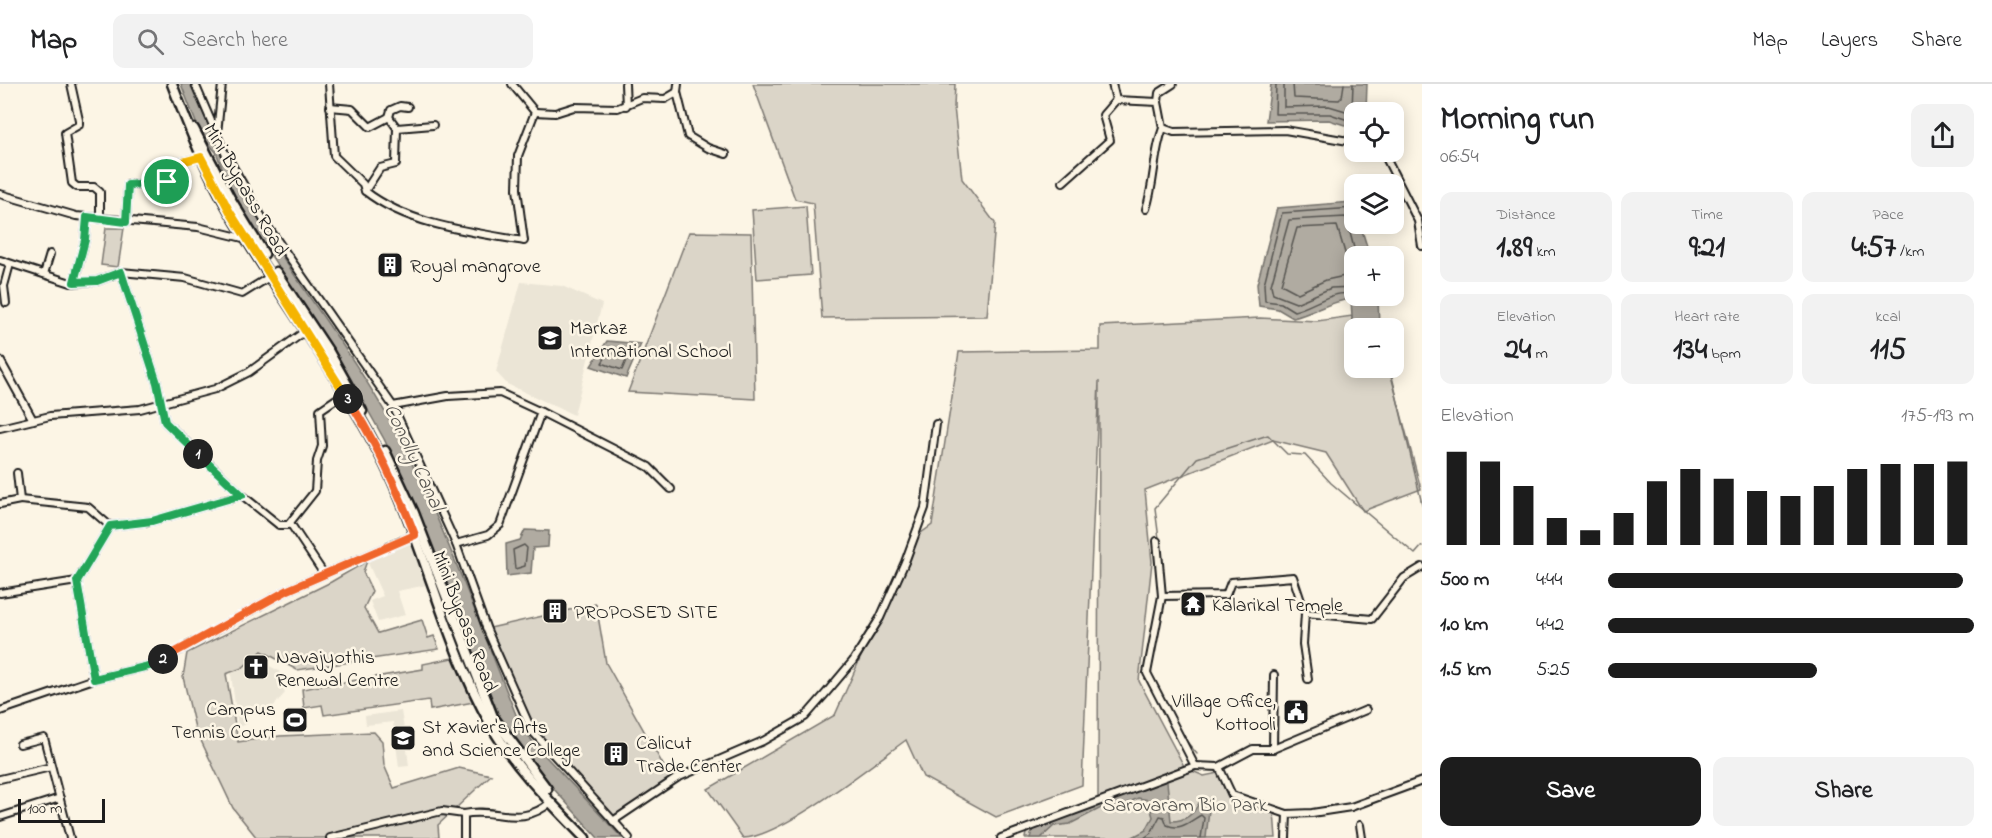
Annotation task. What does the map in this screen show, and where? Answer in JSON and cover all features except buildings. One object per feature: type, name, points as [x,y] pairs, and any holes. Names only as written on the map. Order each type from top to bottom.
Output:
[{"type":"main road","name":"Mini Bypass Road","points":[[174,84],[201,157],[248,240],[378,449],[418,534],[493,717],[523,760],[590,838]]},
{"type":"main road","name":"Mini Bypass Road","points":[[174,84],[189,120],[230,198],[329,352],[394,467],[466,673],[490,724],[551,802],[585,838]]},
{"type":"street","points":[[71,84],[79,120],[79,125],[65,133],[72,183],[77,187],[94,187],[99,192],[100,219]]},
{"type":"street","points":[[195,84],[217,134],[266,224],[393,406],[456,544],[487,630],[532,731],[629,838]]},
{"type":"street","points":[[217,134],[222,84]]},
{"type":"street","points":[[329,84],[334,156],[363,184],[365,191],[403,214],[481,234],[524,241],[517,189],[518,156],[535,112]]},
{"type":"street","points":[[512,84],[535,112],[555,113],[574,107],[626,106],[642,98],[665,99],[677,92]]},
{"type":"street","points":[[625,84],[626,106]]},
{"type":"street","points":[[678,84],[677,92],[688,136],[708,148],[726,154]]},
{"type":"street","points":[[1112,84],[1116,100]]},
{"type":"street","points":[[1146,208],[1151,195],[1156,147],[1163,128],[1158,102],[1159,93],[1173,84]]},
{"type":"street","points":[[1116,100],[1158,102]]},
{"type":"street","points":[[1063,182],[1110,140],[1103,115],[1116,100]]},
{"type":"street","points":[[330,107],[352,109],[370,127],[388,117],[391,110],[400,106],[408,107]]},
{"type":"street","points":[[365,191],[380,168],[396,164],[397,128],[388,117]]},
{"type":"street","points":[[397,128],[433,125]]},
{"type":"street","points":[[1163,128],[1173,132],[1285,130],[1344,140]]},
{"type":"street","points":[[126,222],[128,185],[167,182],[167,166],[201,157]]},
{"type":"street","points":[[1388,162],[1418,221],[1422,246]]},
{"type":"street","points":[[0,194],[87,217],[198,227],[248,240]]},
{"type":"street","points":[[74,282],[85,240],[87,217]]},
{"type":"street","points":[[44,274],[50,254]]},
{"type":"street","points":[[0,260],[74,282],[97,281],[121,272],[185,278],[243,294],[271,276]]},
{"type":"street","points":[[6,303],[4,286],[10,264]]},
{"type":"street","points":[[121,272],[165,422],[242,495],[279,525],[290,523],[315,491],[317,461],[322,446],[320,410],[345,393]]},
{"type":"street","points":[[0,428],[33,420],[140,409],[215,389],[249,372],[304,332]]},
{"type":"street","points":[[0,360],[2,370],[33,420]]},
{"type":"street","points":[[393,406],[448,396],[500,393],[649,467],[671,489]]},
{"type":"street","points":[[456,544],[488,535],[500,525],[541,412]]},
{"type":"street","points":[[613,821],[677,778],[763,741],[806,717],[853,660],[880,618],[905,562],[925,508],[936,424]]},
{"type":"street","points":[[17,473],[20,500]]},
{"type":"street","points":[[0,504],[20,500],[88,507],[110,526],[152,521],[242,495]]},
{"type":"street","points":[[290,523],[324,574]]},
{"type":"street","points":[[94,679],[77,581],[110,526]]},
{"type":"street","points":[[0,711],[94,679],[153,665],[241,614],[324,574],[418,534]]},
{"type":"street","points":[[1157,541],[1162,596],[1147,673],[1195,766]]},
{"type":"street","points":[[1305,613],[1372,619],[1404,578],[1422,567]]},
{"type":"street","points":[[1162,596],[1226,596],[1231,582],[1293,578],[1305,613],[1303,644],[1308,680]]},
{"type":"street","points":[[0,593],[77,581]]},
{"type":"street","points":[[1273,749],[1274,675]]},
{"type":"street","points":[[1001,838],[1195,766],[1219,767],[1253,749],[1273,749],[1366,710]]},
{"type":"street","points":[[20,744],[44,738],[68,838]]},
{"type":"street","points":[[0,779],[51,767]]},
{"type":"street","points":[[1219,767],[1232,795],[1287,814],[1351,807],[1422,781]]},
{"type":"street","points":[[0,817],[60,798]]},
{"type":"street","points":[[330,838],[442,811],[527,816],[541,810],[551,802]]},
{"type":"street","points":[[464,814],[464,838]]},
{"type":"street","points":[[1286,838],[1287,814]]},
{"type":"street","points":[[1360,825],[1362,838]]},
{"type":"shaded area","name":"Markaz International School","points":[[521,282],[562,286],[602,304],[574,415],[507,384],[496,372]]},
{"type":"shaded area","points":[[411,543],[427,585],[397,591],[405,615],[378,622],[370,601],[383,596],[367,561]]},
{"type":"shaded area","points":[[256,659],[279,671],[285,693],[264,717],[247,709],[247,724],[238,727],[231,674]]},
{"type":"shaded area","name":"St Xavier's Arts and Science College","points":[[401,711],[405,735],[411,735],[412,741],[406,742],[409,766],[399,767],[393,722],[366,725],[365,716]]},
{"type":"green space","points":[[753,84],[955,84],[954,107],[962,179],[995,223],[987,316],[822,318],[813,203],[795,199]]},
{"type":"green space","points":[[806,206],[811,275],[757,279],[752,210]]},
{"type":"green space","points":[[106,228],[124,228],[118,267],[101,265]]},
{"type":"green space","points":[[689,232],[751,233],[755,399],[628,392]]},
{"type":"green space","name":"Sarovaram Bio Park","points":[[1352,316],[1352,318],[1344,318],[1344,378],[1392,378],[1421,489],[1363,511],[1326,453],[1273,440],[1145,490],[1152,562],[1139,681],[1185,768],[1204,776],[1218,773],[1228,797],[1274,812],[1276,838],[1025,838],[1027,828],[1162,776],[1098,798],[1099,381],[1082,785],[996,817],[923,777],[906,740],[850,782],[802,813],[759,835],[743,838],[708,789],[835,715],[914,538],[932,525],[959,352],[1100,350],[1100,326],[1260,318],[1317,321]]},
{"type":"green space","points":[[367,561],[363,572],[372,591],[364,608],[378,633],[422,620],[428,638],[434,636],[439,649],[297,670],[262,651],[242,668],[226,674],[238,742],[280,736],[374,732],[382,741],[384,765],[394,788],[459,768],[491,775],[438,825],[439,838],[257,838],[233,808],[195,728],[183,677],[187,653],[331,582]]},
{"type":"green space","points":[[596,604],[606,663],[671,779],[614,818],[535,729],[490,628]]},
{"type":"green space","points":[[457,657],[474,702],[430,710],[429,700],[324,715],[322,705],[304,708],[302,689],[423,669],[423,664]]},
{"type":"water","points":[[181,84],[193,84],[226,159],[255,213],[376,396],[390,421],[443,532],[519,722],[535,745],[622,838],[598,838],[526,758],[499,715],[403,478],[384,439],[337,355],[236,203],[216,152],[200,133]]},
{"type":"water","points":[[1271,84],[1367,84],[1366,102],[1344,102],[1344,125],[1329,120],[1266,121]]},
{"type":"water","points":[[1344,203],[1344,234],[1363,234],[1367,246],[1344,246],[1344,300],[1293,318],[1278,309],[1259,306],[1257,284],[1277,208]]},
{"type":"water","points":[[1351,306],[1378,306],[1379,318],[1352,318]]},
{"type":"water","points":[[607,341],[641,344],[626,378],[591,366]]},
{"type":"water","points":[[525,530],[549,531],[548,547],[533,548],[531,573],[507,576],[506,544],[520,540]]},
{"type":"water","points":[[1163,779],[1167,782],[1171,821],[1185,818],[1195,810],[1200,801],[1210,800],[1206,838],[1131,838],[1146,830],[1153,817],[1148,800],[1138,798],[1118,808],[1105,806],[1070,824],[1054,826],[1041,838],[1030,838],[1033,828]]},
{"type":"waterway","points":[[1392,378],[1422,504]]},
{"type":"waterway","points":[[1159,539],[1155,508],[1197,458],[1268,435],[1287,454],[1305,455],[1331,483],[1415,554],[1422,546]]},
{"type":"waterway","points":[[1169,709],[1183,737],[1197,754]]},
{"type":"place","name":"Royal mangrove","points":[[390,265]]},
{"type":"place","name":"Markaz International School","points":[[550,338]]},
{"type":"place","name":"Kalarikal Temple","points":[[1193,604]]},
{"type":"place","name":"PROPOSED SITE","points":[[555,611]]},
{"type":"place","name":"Navajyothis Renewal Centre","points":[[256,667]]},
{"type":"place","name":"Village Office, Kottooli","points":[[1296,712]]},
{"type":"place","name":"Campus Tennis Court","points":[[295,720]]},
{"type":"place","name":"St Xavier's Arts and Science College","points":[[403,738]]},
{"type":"place","name":"Calicut Trade Center","points":[[616,754]]},
{"type":"route","points":[[201,157],[230,212],[378,449],[399,492],[415,535],[288,590],[241,614],[153,665],[94,679],[77,581],[110,526],[152,521],[242,495],[165,422],[157,383],[146,356],[141,332],[121,272],[97,281],[74,282],[85,240],[87,217],[126,222],[128,185],[167,182],[167,166],[201,157]]},
{"type":"water label","name":"Conolly Canal","points":[[415,457]]}]
